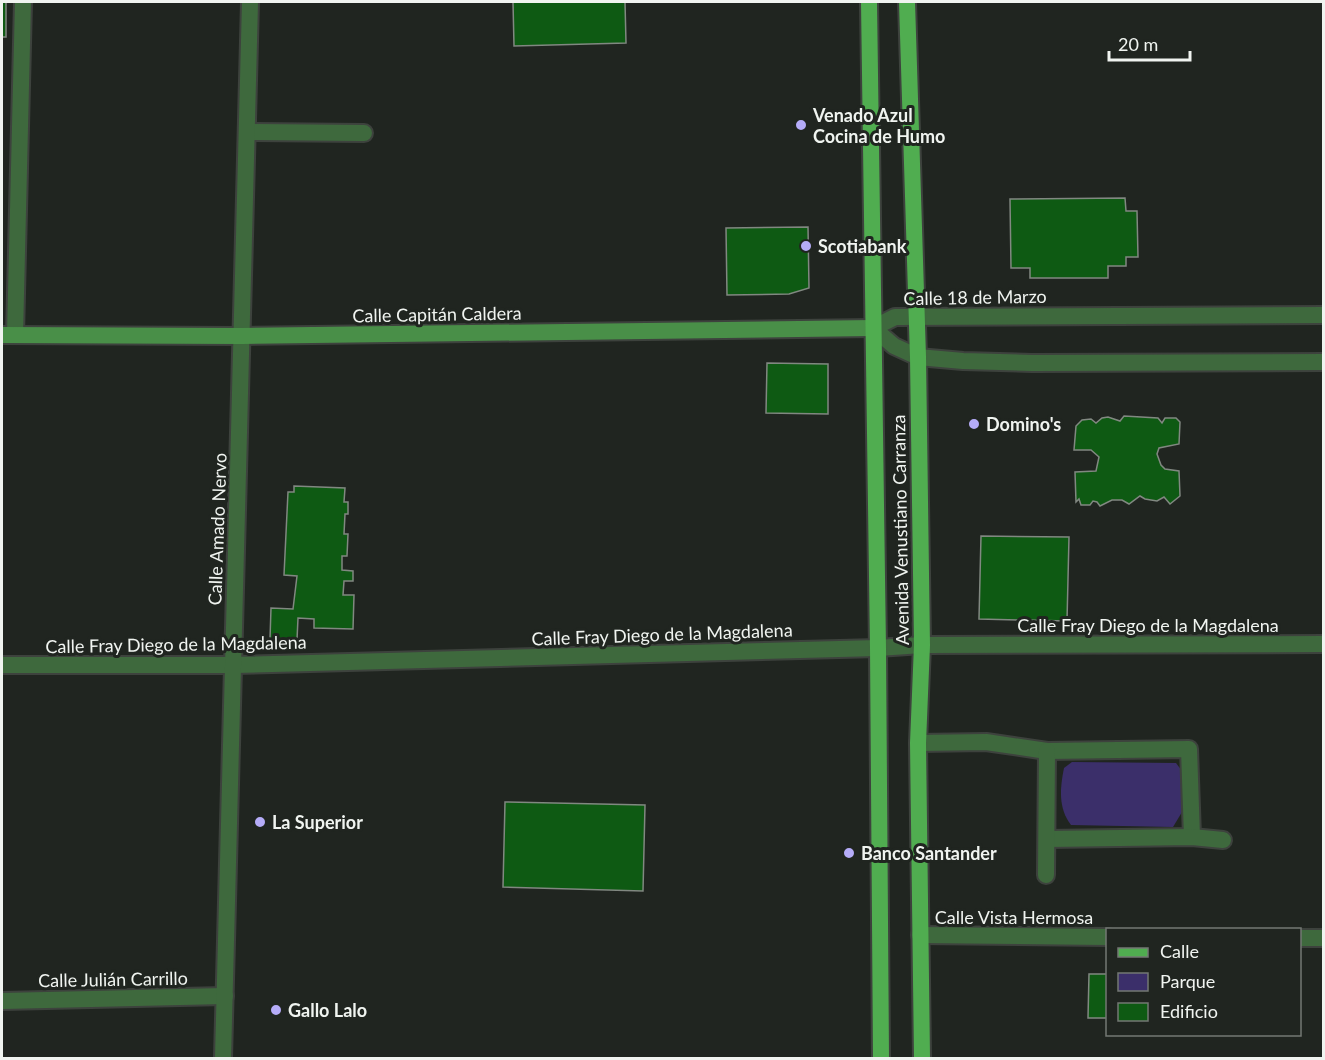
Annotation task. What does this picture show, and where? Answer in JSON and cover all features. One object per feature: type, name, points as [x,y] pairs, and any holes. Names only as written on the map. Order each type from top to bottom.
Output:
[{"type":"main road","name":"Avenida Venustiano Carranza","points":[[869,2],[881,1059]]},
{"type":"main road","name":"Avenida Venustiano Carranza","points":[[907,2],[918,357],[922,645],[918,743],[922,1059]]},
{"type":"main road","name":"Calle Capitán Caldera","points":[[8,335],[242,336],[873,328]]},
{"type":"street","points":[[8,335],[23,2]]},
{"type":"street","name":"Calle Amado Nervo","points":[[223,1059],[250,2]]},
{"type":"street","points":[[247,132],[364,133]]},
{"type":"street","name":"Calle 18 de Marzo","points":[[873,328],[895,317],[1323,315]]},
{"type":"street","points":[[873,328],[894,346],[918,357],[963,361],[1032,363],[1323,362]]},
{"type":"street","name":"Calle Fray Diego de la Magdalena","points":[[2,665],[233,665],[922,645],[1323,644]]},
{"type":"street","points":[[918,743],[986,742],[1047,751],[1189,749],[1192,837]]},
{"type":"street","points":[[1046,875],[1047,751]]},
{"type":"street","points":[[1047,839],[1192,837],[1222,840]]},
{"type":"street","name":"Calle Vista Hermosa","points":[[920,935],[1106,937]]},
{"type":"street","points":[[1301,938],[1323,938]]},
{"type":"street","name":"Calle Julián Carrillo","points":[[2,1001],[225,996]]},
{"type":"green space","points":[[1072,762],[1176,763],[1182,771],[1185,807],[1173,827],[1071,825],[1062,805],[1061,790],[1064,768]]},
{"type":"building","points":[[2,2],[6,2],[6,37],[2,37]]},
{"type":"building","points":[[513,2],[625,2],[626,43],[514,46]]},
{"type":"building","points":[[1125,198],[1126,211],[1137,211],[1138,257],[1126,257],[1126,266],[1108,266],[1108,278],[1030,278],[1030,268],[1011,268],[1010,199]]},
{"type":"building","points":[[808,227],[809,288],[789,294],[727,295],[726,228]]},
{"type":"building","points":[[767,363],[828,364],[828,414],[766,413]]},
{"type":"building","points":[[1124,416],[1158,418],[1162,423],[1165,418],[1176,418],[1180,422],[1179,444],[1159,448],[1157,454],[1165,469],[1179,471],[1180,496],[1170,504],[1164,497],[1157,501],[1140,496],[1129,504],[1122,500],[1112,500],[1100,506],[1093,501],[1090,505],[1081,505],[1079,499],[1076,502],[1075,472],[1096,471],[1099,457],[1091,450],[1074,450],[1076,426],[1082,420],[1091,419],[1096,423],[1108,417],[1120,421]]},
{"type":"building","points":[[294,486],[345,488],[344,502],[348,502],[348,514],[345,514],[344,534],[348,534],[347,556],[342,556],[342,570],[353,571],[353,581],[344,581],[343,595],[354,595],[353,629],[314,628],[314,619],[298,618],[297,640],[270,639],[271,608],[293,609],[297,576],[284,575],[288,492],[294,492]]},
{"type":"building","points":[[981,536],[1069,537],[1067,621],[979,619]]},
{"type":"building","points":[[505,802],[645,805],[643,891],[503,887]]},
{"type":"building","points":[[1089,974],[1106,974],[1106,1018],[1088,1018]]},
{"type":"place","name":"Venado Azul Cocina de Humo","points":[[801,125]]},
{"type":"place","name":"Scotiabank","points":[[806,246]]},
{"type":"place","name":"Domino's","points":[[974,424]]},
{"type":"place","name":"La Superior","points":[[260,822]]},
{"type":"place","name":"Banco Santander","points":[[849,853]]},
{"type":"place","name":"Gallo Lalo","points":[[276,1010]]}]
